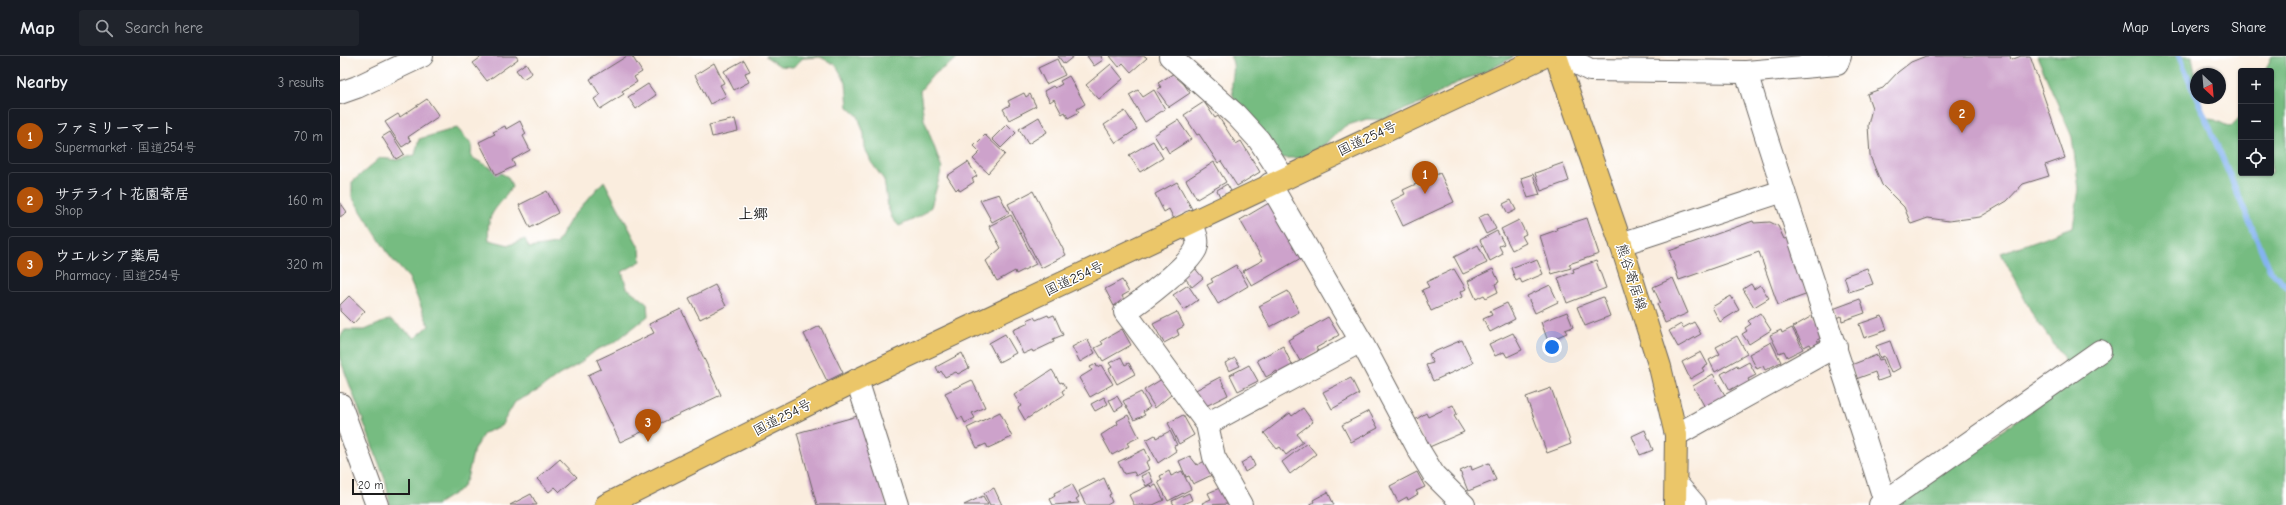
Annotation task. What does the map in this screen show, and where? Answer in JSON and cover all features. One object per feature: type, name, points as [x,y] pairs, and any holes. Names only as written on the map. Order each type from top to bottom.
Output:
[{"type":"main road","name":"国道254号","points":[[606,505],[857,380],[1276,181],[1545,56]]},
{"type":"main road","name":"熊谷寄居線","points":[[1556,56],[1621,244],[1660,367],[1676,435],[1675,505]]},
{"type":"street","points":[[340,93],[422,56]]},
{"type":"street","points":[[1170,56],[1236,115],[1259,140],[1276,181],[1431,469],[1464,505]]},
{"type":"street","points":[[1564,56],[1590,70],[1746,72],[1838,64],[1840,56]]},
{"type":"street","points":[[1746,72],[1782,190],[1836,346],[1883,503],[2100,351]]},
{"type":"street","points":[[1621,244],[1782,190]]},
{"type":"street","points":[[1191,222],[1197,239],[1196,249],[1181,266],[1125,312],[1207,424],[1214,457],[1240,505]]},
{"type":"street","points":[[1207,424],[1361,341]]},
{"type":"street","points":[[1676,435],[1836,346]]},
{"type":"street","points":[[857,380],[897,505]]},
{"type":"street","points":[[340,404],[377,505]]},
{"type":"street","points":[[1676,483],[1695,505]]},
{"type":"green space","points":[[765,56],[961,56],[933,75],[920,91],[924,119],[942,168],[931,207],[921,216],[899,226],[892,218],[888,207],[884,180],[871,162],[865,148],[864,134],[858,116],[848,107],[846,83],[836,65],[820,57],[803,58],[793,67],[780,66]]},
{"type":"green space","points":[[1230,56],[1515,56],[1482,74],[1462,80],[1422,103],[1383,120],[1367,119],[1345,126],[1324,145],[1303,158],[1282,158],[1252,126],[1238,107],[1232,89],[1233,65]]},
{"type":"green space","points":[[2037,56],[2192,56],[2194,68],[2190,68],[2190,104],[2200,104],[2202,114],[2230,127],[2238,119],[2238,176],[2274,176],[2274,68],[2266,68],[2272,56],[2286,56],[2286,505],[1895,505],[2069,384],[2063,357],[2034,317],[2001,253],[2073,227],[2079,189],[2072,137]]},
{"type":"green space","points":[[457,128],[472,145],[471,157],[508,177],[512,187],[491,217],[488,231],[489,240],[509,245],[525,239],[529,248],[556,244],[572,217],[604,181],[640,249],[641,261],[622,272],[627,288],[647,303],[648,316],[615,342],[596,350],[579,364],[559,375],[539,390],[515,402],[501,426],[484,433],[474,449],[467,479],[461,489],[436,505],[390,505],[386,482],[340,359],[340,337],[345,330],[365,330],[390,319],[415,338],[429,326],[409,278],[391,258],[352,197],[352,182],[380,158],[397,160],[415,155],[419,139]]},
{"type":"building","points":[[479,56],[516,56],[518,59],[487,81],[473,63],[480,58]]},
{"type":"building","points":[[627,56],[632,56],[642,72],[634,77],[637,82],[622,91],[624,94],[600,109],[594,99],[600,95],[590,79]]},
{"type":"building","points":[[1058,56],[1074,56],[1064,64]]},
{"type":"building","points":[[1087,56],[1103,56],[1101,57],[1103,60],[1094,66]]},
{"type":"building","points":[[1110,56],[1145,56],[1147,58],[1131,72],[1123,63],[1119,67]]},
{"type":"building","points":[[1926,56],[2010,56],[2011,60],[2021,56],[2030,56],[2065,158],[2045,165],[2049,176],[2023,184],[2007,201],[1980,217],[1949,221],[1928,218],[1911,224],[1904,207],[1882,185],[1870,156],[1868,125],[1872,108],[1867,94],[1883,88],[1898,72],[1911,62]]},
{"type":"building","points":[[1057,59],[1065,75],[1046,84],[1038,68]]},
{"type":"building","points":[[744,60],[750,71],[745,73],[749,82],[734,90],[724,71]]},
{"type":"building","points":[[526,63],[532,73],[523,79],[516,70]]},
{"type":"building","points":[[714,63],[724,83],[720,85],[726,96],[710,104],[695,75]]},
{"type":"building","points":[[1111,64],[1123,79],[1099,99],[1086,85]]},
{"type":"building","points":[[1176,72],[1190,93],[1169,107],[1157,90],[1161,87],[1158,83]]},
{"type":"building","points":[[1069,76],[1085,104],[1077,109],[1079,112],[1068,118],[1065,112],[1062,114],[1054,99],[1050,102],[1044,91],[1053,86],[1055,88],[1062,84],[1060,81]]},
{"type":"building","points":[[648,84],[656,95],[636,109],[628,97]]},
{"type":"building","points":[[1138,90],[1143,97],[1154,90],[1165,109],[1145,122],[1129,95]]},
{"type":"building","points":[[1024,93],[1026,97],[1030,94],[1036,106],[1009,120],[1003,109],[1010,105],[1008,101]]},
{"type":"building","points":[[427,99],[439,116],[408,137],[411,141],[402,147],[385,122],[398,114],[400,117]]},
{"type":"building","points":[[1204,102],[1215,118],[1218,116],[1236,144],[1241,141],[1260,172],[1237,186],[1221,161],[1218,163],[1199,134],[1197,135],[1184,115]]},
{"type":"building","points":[[1125,111],[1137,129],[1116,143],[1104,125]]},
{"type":"building","points":[[1039,117],[1047,132],[1028,144],[1019,129]]},
{"type":"building","points":[[735,119],[738,131],[712,137],[709,125]]},
{"type":"building","points":[[1178,120],[1191,139],[1169,153],[1165,146],[1162,148],[1154,135]]},
{"type":"building","points":[[520,121],[526,134],[523,136],[530,150],[512,160],[515,166],[496,175],[479,142],[495,134],[493,132],[505,126],[506,129]]},
{"type":"building","points":[[1007,124],[1016,133],[1001,148],[992,139]]},
{"type":"building","points":[[390,132],[404,154],[396,159],[382,137]]},
{"type":"building","points":[[985,135],[1005,154],[988,173],[973,159],[980,152],[974,146]]},
{"type":"building","points":[[1153,141],[1163,158],[1140,172],[1129,155]]},
{"type":"building","points":[[968,162],[977,176],[972,179],[974,182],[960,191],[958,188],[956,190],[947,176]]},
{"type":"building","points":[[1214,162],[1226,182],[1197,199],[1186,180]]},
{"type":"building","points":[[1563,163],[1569,181],[1541,191],[1535,173]]},
{"type":"building","points":[[1440,173],[1454,202],[1403,226],[1391,201],[1405,194],[1403,190]]},
{"type":"building","points":[[1533,174],[1540,195],[1528,198],[1521,178]]},
{"type":"building","points":[[1177,182],[1192,209],[1174,219],[1169,209],[1164,212],[1155,194]]},
{"type":"building","points":[[1227,184],[1231,191],[1220,197],[1217,190]]},
{"type":"building","points":[[547,191],[558,213],[530,228],[519,205]]},
{"type":"building","points":[[1033,191],[1066,255],[1041,268],[1008,204]]},
{"type":"building","points":[[999,194],[1009,213],[992,222],[980,200]]},
{"type":"building","points":[[1511,200],[1516,210],[1508,214],[1503,204]]},
{"type":"building","points":[[340,202],[347,212],[340,217]]},
{"type":"building","points":[[1269,203],[1301,258],[1252,286],[1243,271],[1263,260],[1240,220]]},
{"type":"building","points":[[1488,213],[1496,229],[1486,234],[1478,218]]},
{"type":"building","points":[[1011,215],[1036,264],[1016,274],[1015,271],[997,281],[986,261],[1001,248],[989,226]]},
{"type":"building","points":[[1587,218],[1599,254],[1569,264],[1571,268],[1552,274],[1540,236],[1557,230],[1556,228]]},
{"type":"building","points":[[1519,220],[1526,234],[1522,236],[1526,243],[1512,250],[1501,229]]},
{"type":"building","points":[[1753,221],[1754,223],[1770,222],[1778,226],[1784,239],[1788,238],[1808,294],[1778,305],[1759,252],[1679,280],[1669,251]]},
{"type":"building","points":[[1497,231],[1504,244],[1499,246],[1503,254],[1490,261],[1480,240]]},
{"type":"building","points":[[1478,245],[1487,263],[1463,274],[1454,257]]},
{"type":"building","points":[[1537,260],[1543,274],[1522,283],[1520,279],[1516,281],[1511,268],[1529,261],[1530,263]]},
{"type":"building","points":[[1596,261],[1606,288],[1567,303],[1558,278],[1574,272],[1573,269]]},
{"type":"building","points":[[1236,265],[1248,286],[1218,304],[1207,285],[1213,282],[1211,279]]},
{"type":"building","points":[[1193,266],[1203,278],[1192,287],[1182,274]]},
{"type":"building","points":[[1867,268],[1873,284],[1849,292],[1844,276]]},
{"type":"building","points":[[1454,269],[1466,289],[1460,292],[1462,297],[1431,311],[1422,290],[1429,287],[1426,282]]},
{"type":"building","points":[[1493,269],[1499,282],[1495,284],[1498,292],[1486,298],[1484,295],[1476,299],[1468,281]]},
{"type":"building","points":[[1673,278],[1688,313],[1665,323],[1657,304],[1660,302],[1653,287]]},
{"type":"building","points":[[1122,280],[1129,292],[1122,296],[1124,300],[1114,306],[1105,289]]},
{"type":"building","points":[[1751,284],[1754,289],[1760,285],[1769,298],[1754,307],[1743,289]]},
{"type":"building","points":[[715,285],[726,306],[700,319],[689,298]]},
{"type":"building","points":[[1188,285],[1198,300],[1184,310],[1173,295]]},
{"type":"building","points":[[1550,285],[1558,302],[1535,313],[1527,296]]},
{"type":"building","points":[[1288,291],[1299,312],[1270,327],[1259,306]]},
{"type":"building","points":[[349,296],[365,311],[353,324],[340,311],[340,305]]},
{"type":"building","points":[[1731,296],[1739,310],[1720,322],[1712,307]]},
{"type":"building","points":[[1603,297],[1610,316],[1585,326],[1577,307]]},
{"type":"building","points":[[1860,299],[1865,313],[1842,321],[1841,316],[1836,318],[1833,309]]},
{"type":"building","points":[[1507,303],[1515,319],[1490,332],[1483,319],[1492,315],[1490,311]]},
{"type":"building","points":[[681,309],[721,395],[620,442],[588,375],[601,369],[597,360],[654,333],[649,324]]},
{"type":"building","points":[[1177,312],[1184,326],[1177,330],[1179,335],[1164,343],[1153,324]]},
{"type":"building","points":[[1567,312],[1573,327],[1565,330],[1567,333],[1548,341],[1541,322]]},
{"type":"building","points":[[1760,313],[1771,330],[1749,344],[1742,334],[1747,331],[1745,328],[1751,324],[1748,321]]},
{"type":"building","points":[[1048,315],[1049,317],[1054,315],[1063,335],[1053,339],[1054,342],[1033,352],[1032,350],[1023,354],[1013,330],[1029,323],[1027,320],[1034,317],[1036,320]]},
{"type":"building","points":[[1812,316],[1815,322],[1818,320],[1827,335],[1817,340],[1819,343],[1812,347],[1810,344],[1804,347],[1793,327]]},
{"type":"building","points":[[1882,316],[1887,330],[1864,338],[1859,324]]},
{"type":"building","points":[[1328,317],[1339,335],[1316,348],[1318,351],[1300,361],[1288,340]]},
{"type":"building","points":[[1694,322],[1701,334],[1678,347],[1669,331],[1681,324],[1683,328]]},
{"type":"building","points":[[820,326],[843,373],[827,381],[804,334]]},
{"type":"building","points":[[1792,328],[1803,349],[1787,357],[1784,351],[1779,353],[1770,335],[1781,330],[1782,333]]},
{"type":"building","points":[[1122,329],[1131,345],[1103,361],[1095,348],[1103,344],[1101,341]]},
{"type":"building","points":[[1513,333],[1522,350],[1507,357],[1504,352],[1495,356],[1489,344]]},
{"type":"building","points":[[1005,334],[1016,353],[999,362],[989,343]]},
{"type":"building","points":[[1737,336],[1747,354],[1715,372],[1709,360],[1720,354],[1716,347]]},
{"type":"building","points":[[1087,339],[1095,353],[1080,362],[1072,347]]},
{"type":"building","points":[[1462,340],[1473,363],[1433,381],[1426,365],[1433,363],[1429,354]]},
{"type":"building","points":[[1890,341],[1900,368],[1891,373],[1884,356],[1880,358],[1876,346]]},
{"type":"building","points":[[1771,342],[1781,362],[1765,370],[1763,366],[1757,369],[1749,354]]},
{"type":"building","points":[[1283,346],[1293,367],[1279,374],[1277,371],[1266,377],[1257,360]]},
{"type":"building","points":[[1701,352],[1708,365],[1702,368],[1704,371],[1690,379],[1682,362]]},
{"type":"building","points":[[962,353],[969,368],[958,374],[956,372],[945,377],[941,371],[939,373],[936,367]]},
{"type":"building","points":[[1877,355],[1879,360],[1883,359],[1889,377],[1878,381],[1875,372],[1856,379],[1851,365]]},
{"type":"building","points":[[1121,357],[1125,365],[1129,363],[1135,374],[1117,384],[1109,369],[1112,367],[1109,363]]},
{"type":"building","points":[[1235,358],[1240,366],[1229,371],[1225,363]]},
{"type":"building","points":[[1749,362],[1756,375],[1748,379],[1750,383],[1739,389],[1737,386],[1730,390],[1721,374],[1737,365],[1738,368]]},
{"type":"building","points":[[1096,364],[1097,367],[1101,365],[1113,384],[1090,397],[1079,378],[1092,370],[1090,367]]},
{"type":"building","points":[[1249,365],[1258,381],[1238,391],[1230,375]]},
{"type":"building","points":[[1052,370],[1060,383],[1062,382],[1066,388],[1062,391],[1064,395],[1025,420],[1018,408],[1021,406],[1014,395]]},
{"type":"building","points":[[1713,374],[1726,397],[1706,409],[1693,386]]},
{"type":"building","points":[[1220,377],[1228,395],[1202,408],[1194,391]]},
{"type":"building","points":[[1351,378],[1359,394],[1332,409],[1323,392]]},
{"type":"building","points":[[1162,379],[1171,395],[1155,408],[1144,390]]},
{"type":"building","points":[[972,380],[985,407],[972,413],[975,418],[965,423],[962,417],[958,419],[945,393]]},
{"type":"building","points":[[1551,388],[1571,444],[1547,453],[1526,397]]},
{"type":"building","points":[[1141,392],[1150,407],[1143,412],[1145,415],[1134,420],[1123,401]]},
{"type":"building","points":[[1117,396],[1123,406],[1115,411],[1109,400]]},
{"type":"building","points":[[1104,397],[1108,404],[1095,411],[1091,404]]},
{"type":"building","points":[[1453,405],[1457,414],[1454,416],[1464,432],[1427,448],[1415,420],[1426,413],[1428,417]]},
{"type":"building","points":[[1303,408],[1313,422],[1297,434],[1303,442],[1286,455],[1280,447],[1277,449],[1264,433],[1290,413],[1292,416]]},
{"type":"building","points":[[1369,411],[1378,428],[1351,442],[1342,425]]},
{"type":"building","points":[[1000,412],[1012,437],[988,448],[986,444],[977,448],[967,428]]},
{"type":"building","points":[[861,415],[887,505],[817,505],[797,433]]},
{"type":"building","points":[[1128,415],[1139,437],[1127,443],[1129,446],[1112,455],[1101,435],[1118,424],[1117,421]]},
{"type":"building","points":[[1183,415],[1194,435],[1179,444],[1168,423]]},
{"type":"building","points":[[1645,430],[1653,450],[1640,455],[1632,436]]},
{"type":"building","points":[[1170,431],[1177,445],[1174,446],[1176,451],[1158,463],[1146,440],[1155,435],[1156,438]]},
{"type":"building","points":[[1307,443],[1316,454],[1290,474],[1282,462]]},
{"type":"building","points":[[1145,449],[1150,460],[1146,462],[1149,469],[1136,476],[1134,472],[1124,474],[1118,462]]},
{"type":"building","points":[[1190,456],[1197,465],[1207,460],[1214,474],[1193,484],[1189,476],[1186,477],[1179,461]]},
{"type":"building","points":[[1251,457],[1255,466],[1245,472],[1241,463]]},
{"type":"building","points":[[560,459],[577,477],[560,492],[555,487],[549,492],[537,479]]},
{"type":"building","points":[[1489,463],[1496,480],[1468,491],[1460,471],[1471,466],[1472,470]]},
{"type":"building","points":[[1169,471],[1171,476],[1182,471],[1191,489],[1168,501],[1158,482],[1162,480],[1160,476]]},
{"type":"building","points":[[1149,472],[1153,482],[1146,486],[1141,476]]},
{"type":"building","points":[[1417,472],[1425,487],[1416,491],[1418,494],[1408,500],[1407,497],[1398,502],[1390,486]]},
{"type":"building","points":[[1104,478],[1111,494],[1109,495],[1112,502],[1107,505],[1086,505],[1079,491]]},
{"type":"building","points":[[1072,484],[1079,497],[1076,499],[1079,503],[1053,505],[1050,499],[1055,496],[1054,493]]},
{"type":"building","points":[[1150,485],[1152,487],[1156,485],[1164,500],[1153,505],[1134,505],[1129,495]]},
{"type":"building","points":[[1222,487],[1230,504],[1203,505],[1202,503],[1211,499],[1208,493]]},
{"type":"building","points":[[994,488],[1002,505],[990,505],[984,493]]},
{"type":"building","points":[[1328,492],[1334,505],[1309,505],[1314,502],[1313,500]]},
{"type":"building","points":[[1189,493],[1192,500],[1181,505],[1174,505],[1172,501]]},
{"type":"building","points":[[531,494],[537,505],[510,505]]},
{"type":"building","points":[[983,496],[988,505],[964,505]]},
{"type":"waterway","points":[[2179,56],[2270,270],[2286,286]]},
{"type":"place","name":"サテライト花園寄居","points":[[1962,133]]},
{"type":"place","name":"ファミリーマート","points":[[1425,194]]},
{"type":"place","name":"ウエルシア薬局","points":[[648,442]]},
{"type":"district","name":"上郷","points":[[753,214]]}]
